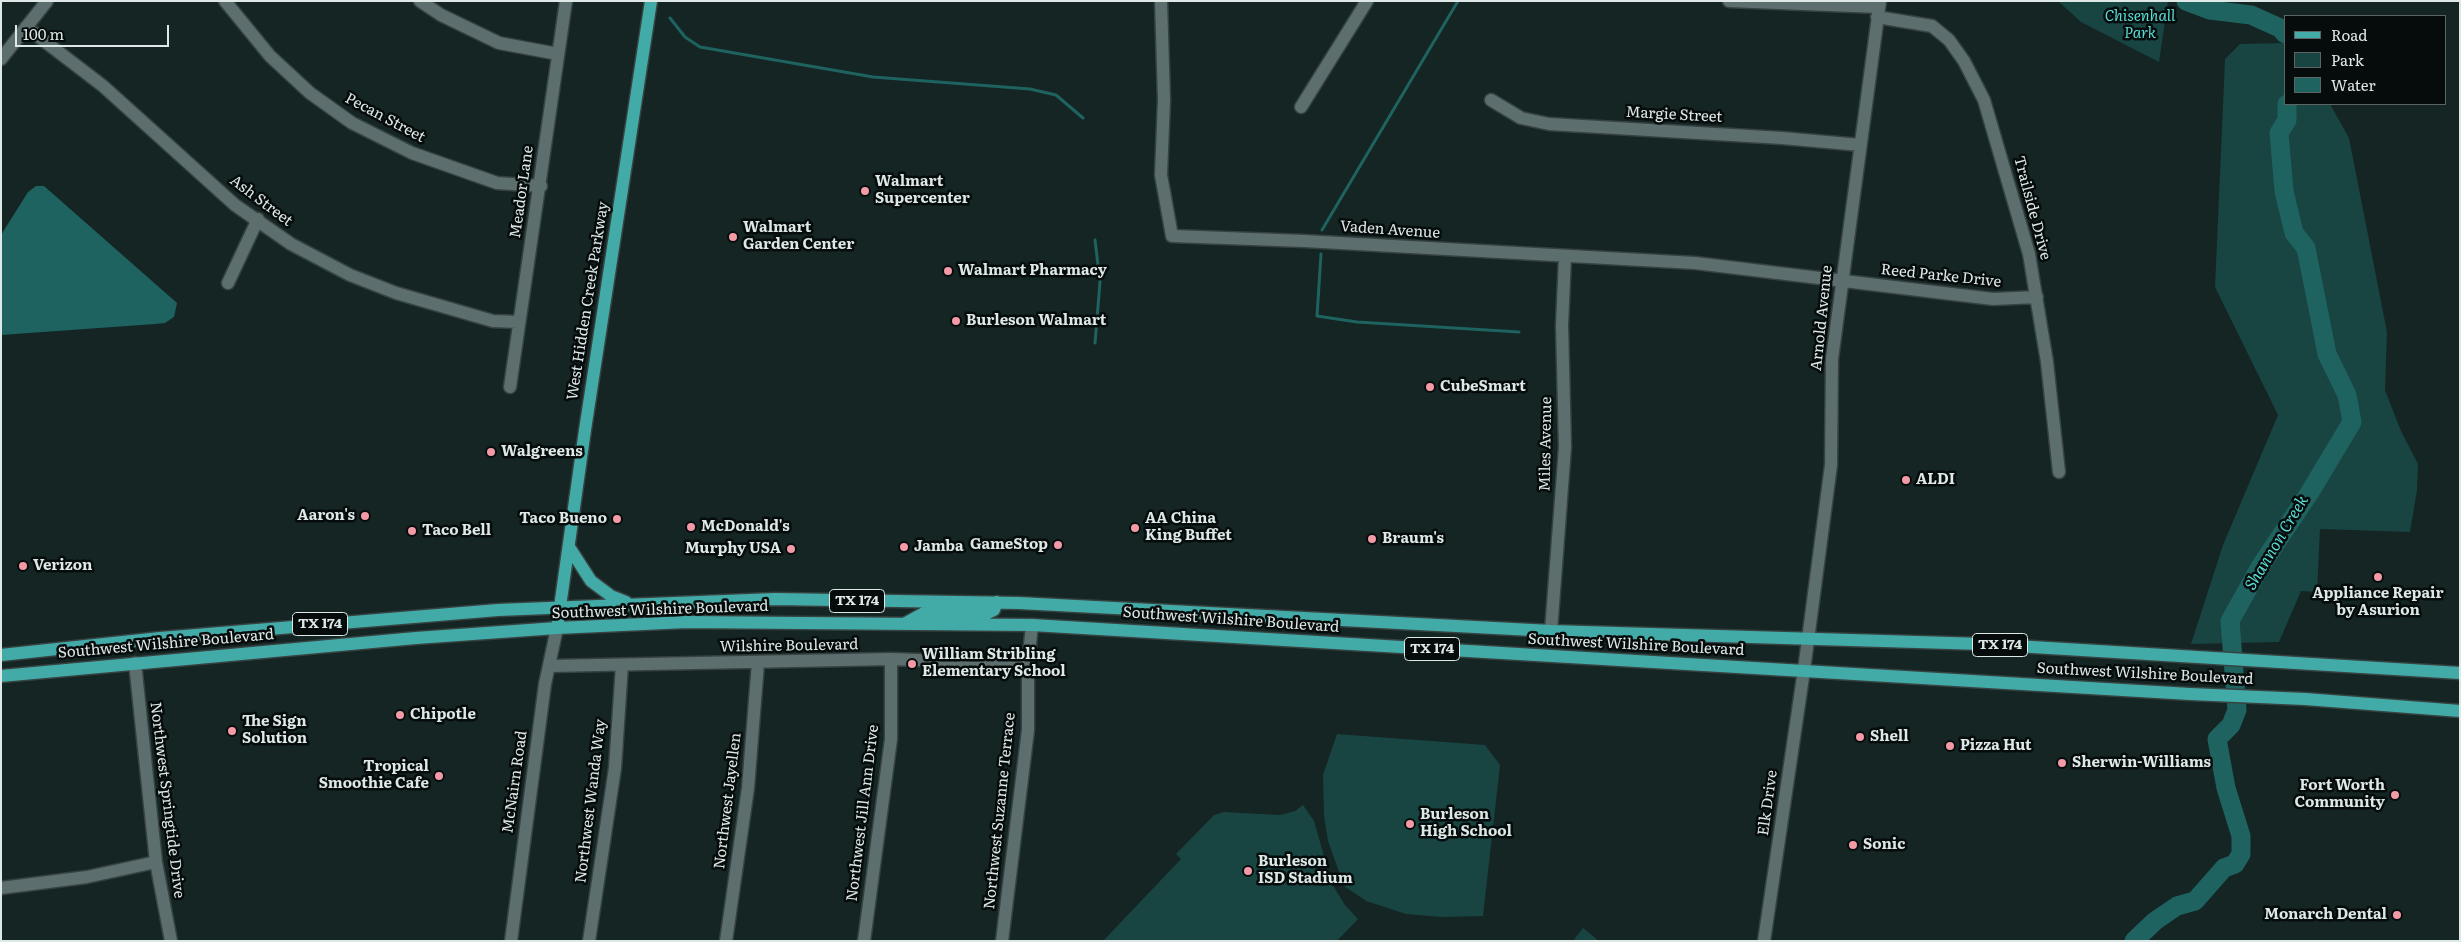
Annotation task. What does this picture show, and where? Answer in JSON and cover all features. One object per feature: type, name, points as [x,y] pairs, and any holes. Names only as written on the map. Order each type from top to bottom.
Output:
[{"type":"main road","name":"West Hidden Creek Parkway","points":[[557,628],[651,1]]},
{"type":"main road","points":[[569,547],[591,581],[611,596],[631,604]]},
{"type":"main road","name":"Southwest Wilshire Boulevard","points":[[1,655],[278,628],[560,606],[774,599],[997,602],[1551,631],[1973,644],[2460,673]]},
{"type":"main road","points":[[904,624],[924,613],[986,614],[994,610],[997,602]]},
{"type":"main road","points":[[1220,636],[1221,613]]},
{"type":"main road","name":"Southwest Wilshire Boulevard","points":[[1,676],[135,662],[557,628],[688,622],[904,624],[1032,626],[1220,636],[2243,696],[2460,711]]},
{"type":"street","points":[[1,59],[47,1]]},
{"type":"street","name":"Pecan Street","points":[[225,1],[270,56],[310,93],[352,123],[412,153],[497,183],[541,186]]},
{"type":"street","points":[[420,1],[468,30],[499,43],[558,54]]},
{"type":"street","name":"Meador Lane","points":[[510,387],[541,186],[566,1]]},
{"type":"street","name":"Vaden Avenue","points":[[1161,1],[1164,100],[1161,175],[1172,236],[1304,240],[1565,257],[1695,263],[1842,280]]},
{"type":"street","points":[[1302,107],[1367,1]]},
{"type":"street","name":"Trailside Drive","points":[[1729,1],[1879,8],[1932,26],[1949,40],[1964,60],[1984,100],[2029,254],[2047,362],[2059,472]]},
{"type":"street","name":"Arnold Avenue","points":[[1804,670],[1830,465],[1832,358],[1879,8]]},
{"type":"street","name":"Ash Street","points":[[26,27],[103,86],[236,205],[291,244],[350,274],[396,293],[493,321],[519,322]]},
{"type":"street","name":"Margie Street","points":[[1491,100],[1521,118],[1549,124],[1782,138],[1860,145]]},
{"type":"street","points":[[228,283],[258,220]]},
{"type":"street","name":"Miles Avenue","points":[[1551,631],[1566,447],[1562,324],[1565,257]]},
{"type":"street","name":"Reed Parke Drive","points":[[1842,280],[1993,299],[2037,298]]},
{"type":"street","name":"Northwest Suzanne Terrace","points":[[1002,941],[1028,730],[1028,664],[1032,626]]},
{"type":"street","name":"McNairn Road","points":[[511,941],[545,684],[557,628]]},
{"type":"street","name":"Wilshire Boulevard","points":[[550,666],[758,664],[891,659],[1028,664]]},
{"type":"street","name":"Northwest Jill Ann Drive","points":[[864,941],[890,740],[891,659]]},
{"type":"street","name":"Northwest Springtide Drive","points":[[135,662],[156,862],[171,941]]},
{"type":"street","name":"Northwest Jayellen","points":[[726,941],[748,788],[758,664]]},
{"type":"street","name":"Northwest Wanda Way","points":[[589,941],[614,768],[622,665]]},
{"type":"street","name":"Elk Drive","points":[[1764,941],[1804,670]]},
{"type":"street","points":[[1,888],[87,877],[156,862]]},
{"type":"green space","name":"Chisenhall Park","points":[[2058,1],[2168,1],[2159,62],[2081,22]]},
{"type":"green space","points":[[2284,43],[2284,105],[2331,105],[2349,138],[2387,332],[2385,390],[2401,431],[2418,464],[2417,490],[2410,532],[2320,529],[2317,592],[2301,591],[2279,642],[2191,644],[2223,545],[2278,415],[2215,287],[2225,59],[2240,44]]},
{"type":"green space","points":[[1337,734],[1485,745],[1500,765],[1483,916],[1441,917],[1406,914],[1366,901],[1344,886],[1328,841],[1324,816],[1323,775]]},
{"type":"green space","name":"Burleson ISD Stadium","points":[[1303,805],[1314,821],[1332,884],[1345,905],[1358,919],[1337,941],[1103,941],[1181,859],[1176,854],[1214,815],[1224,812],[1280,815],[1295,811]]},
{"type":"green space","points":[[1583,928],[1599,941],[1573,941]]},
{"type":"water","points":[[36,186],[44,186],[177,303],[174,317],[165,323],[1,335],[1,235],[28,192]]},
{"type":"waterway","points":[[1322,230],[1458,1]]},
{"type":"waterway","name":"Shannon Creek","points":[[2186,1],[2210,10],[2251,15],[2280,28],[2284,33]]},
{"type":"waterway","points":[[670,18],[685,37],[700,47],[873,77],[1030,89],[1056,95],[1083,118]]},
{"type":"waterway","name":"Shannon Creek","points":[[2134,941],[2155,921],[2177,906],[2195,901],[2224,868],[2235,864],[2241,854],[2241,836],[2226,788],[2217,739],[2231,725],[2237,710],[2230,621],[2260,567],[2310,492],[2352,422],[2347,395],[2327,354],[2306,248],[2294,233],[2284,191],[2279,133],[2287,120],[2287,105]]},
{"type":"waterway","points":[[1095,240],[1100,282],[1095,343]]},
{"type":"waterway","points":[[1321,254],[1317,316],[1357,322],[1519,332]]},
{"type":"place","name":"Walmart Supercenter","points":[[865,191]]},
{"type":"place","name":"Walmart Garden Center","points":[[733,237]]},
{"type":"place","name":"Walmart Pharmacy","points":[[948,271]]},
{"type":"place","name":"Burleson Walmart","points":[[956,321]]},
{"type":"place","name":"CubeSmart","points":[[1430,387]]},
{"type":"place","name":"Walgreens","points":[[491,452]]},
{"type":"place","name":"ALDI","points":[[1906,480]]},
{"type":"place","name":"Aaron's","points":[[365,516]]},
{"type":"place","name":"Taco Bueno","points":[[617,519]]},
{"type":"place","name":"McDonald's","points":[[691,527]]},
{"type":"place","name":"AA China King Buffet","points":[[1135,528]]},
{"type":"place","name":"Taco Bell","points":[[412,531]]},
{"type":"place","name":"Braum's","points":[[1372,539]]},
{"type":"place","name":"GameStop","points":[[1058,545]]},
{"type":"place","name":"Jamba","points":[[904,547]]},
{"type":"place","name":"Murphy USA","points":[[791,549]]},
{"type":"place","name":"Verizon","points":[[23,566]]},
{"type":"place","name":"Appliance Repair by Asurion","points":[[2378,577]]},
{"type":"place","name":"William Stribling Elementary School","points":[[912,664]]},
{"type":"place","name":"Chipotle","points":[[400,715]]},
{"type":"place","name":"The Sign Solution","points":[[232,731]]},
{"type":"place","name":"Shell","points":[[1860,737]]},
{"type":"place","name":"Pizza Hut","points":[[1950,746]]},
{"type":"place","name":"Sherwin-Williams","points":[[2062,763]]},
{"type":"place","name":"Tropical Smoothie Cafe","points":[[439,776]]},
{"type":"place","name":"Fort Worth Community","points":[[2395,795]]},
{"type":"place","name":"Burleson High School","points":[[1410,824]]},
{"type":"place","name":"Sonic","points":[[1853,845]]},
{"type":"place","name":"Burleson ISD Stadium","points":[[1248,871]]},
{"type":"place","name":"Monarch Dental","points":[[2397,915]]}]
